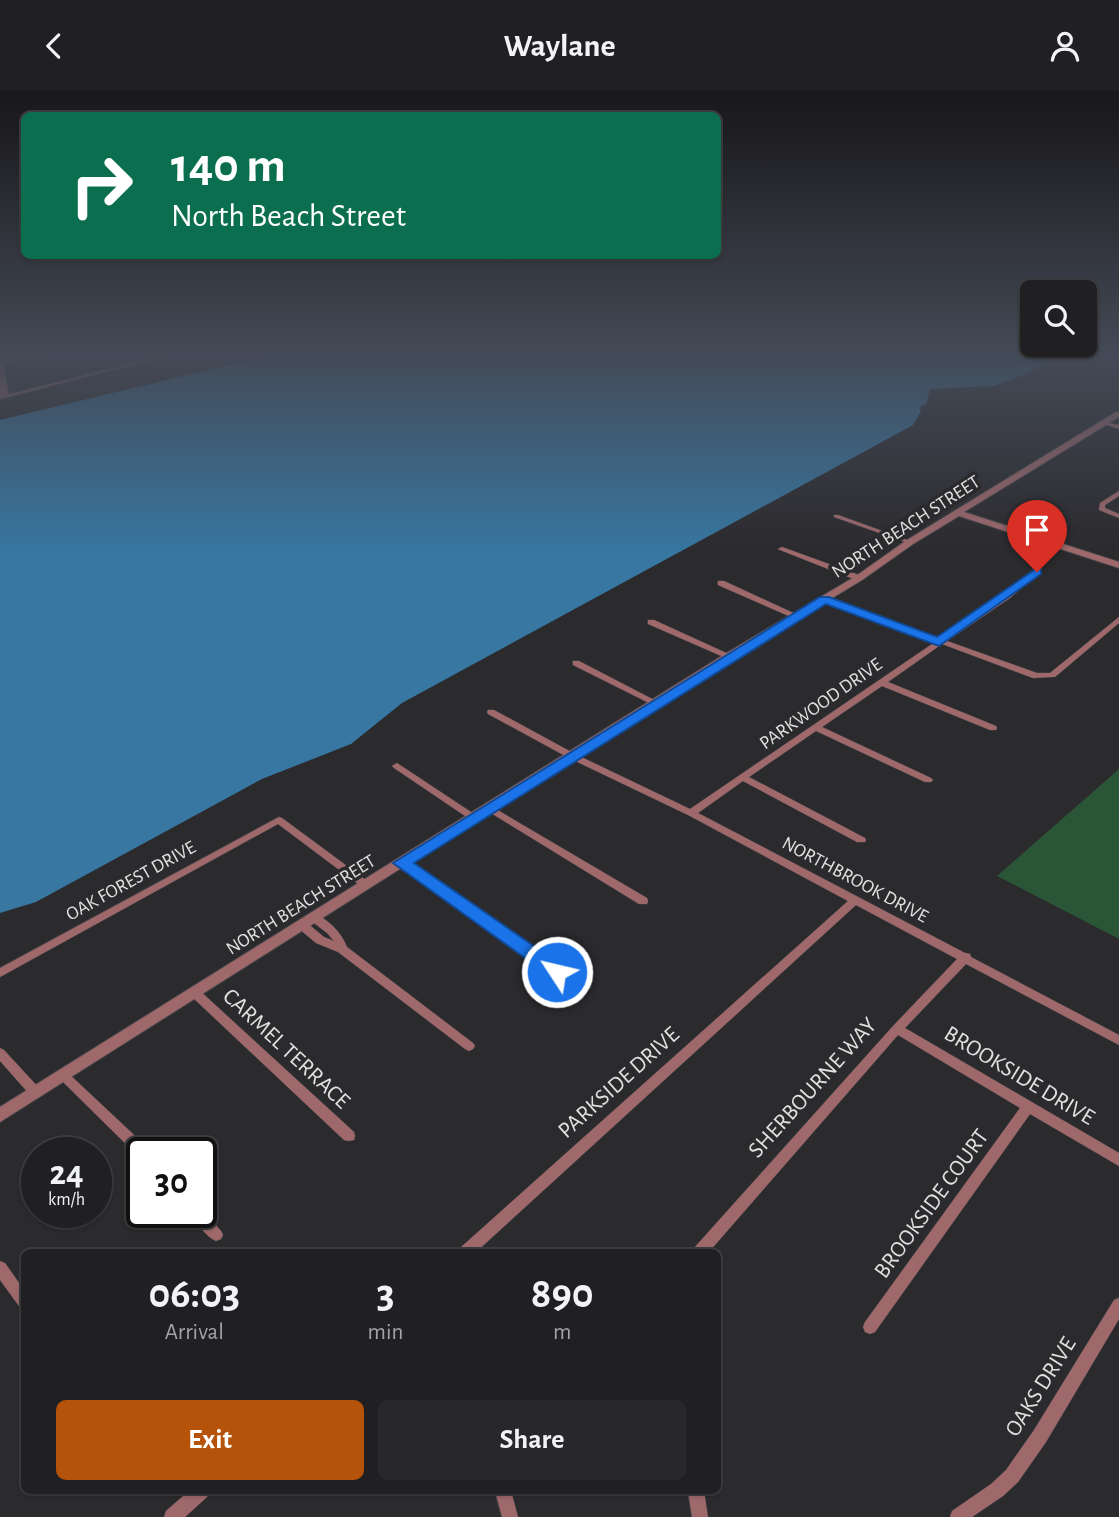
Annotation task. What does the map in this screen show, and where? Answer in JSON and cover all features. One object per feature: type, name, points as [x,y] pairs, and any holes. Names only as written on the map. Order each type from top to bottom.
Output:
[{"type":"street","points":[[1105,423],[1119,427]]},
{"type":"street","name":"NORTH BEACH STREET","points":[[0,1115],[1105,423]]},
{"type":"street","points":[[1119,493],[1102,504],[1101,509],[1119,516]]},
{"type":"street","points":[[958,513],[1119,565]]},
{"type":"street","points":[[836,516],[910,543]]},
{"type":"street","points":[[782,549],[859,579]]},
{"type":"street","name":"PARKWOOD DRIVE","points":[[691,813],[1037,572]]},
{"type":"street","points":[[721,583],[796,616]]},
{"type":"street","points":[[825,599],[1031,675],[1052,674],[1119,619]]},
{"type":"street","points":[[651,622],[730,656]]},
{"type":"street","points":[[576,663],[656,703]]},
{"type":"street","points":[[881,682],[993,728]]},
{"type":"street","name":"NORTHBROOK DRIVE","points":[[491,712],[572,756],[691,813],[1119,1040]]},
{"type":"street","points":[[815,727],[928,780]]},
{"type":"street","points":[[397,766],[474,818]]},
{"type":"street","points":[[742,777],[860,840]]},
{"type":"street","points":[[489,808],[643,901]]},
{"type":"street","name":"OAK FOREST DRIVE","points":[[0,973],[279,820],[366,885]]},
{"type":"street","points":[[402,863],[557,972]]},
{"type":"street","name":"PARKSIDE DRIVE","points":[[471,1249],[855,900]]},
{"type":"street","points":[[314,917],[341,942],[342,949]]},
{"type":"street","points":[[302,925],[320,940],[342,949],[469,1046]]},
{"type":"street","name":"SHERBOURNE WAY","points":[[703,1249],[897,1029],[966,957]]},
{"type":"street","name":"CARMEL TERRACE","points":[[195,993],[349,1136]]},
{"type":"street","name":"BROOKSIDE DRIVE","points":[[897,1029],[1119,1160]]},
{"type":"street","points":[[0,1053],[35,1092]]},
{"type":"street","points":[[63,1075],[127,1137]]},
{"type":"street","name":"BROOKSIDE COURT","points":[[870,1327],[1029,1106]]},
{"type":"street","points":[[210,1228],[216,1235]]},
{"type":"street","points":[[0,1268],[21,1297]]},
{"type":"street","name":"OAKS DRIVE","points":[[958,1517],[1012,1476],[1040,1436],[1119,1305]]},
{"type":"street","points":[[172,1517],[198,1494]]},
{"type":"street","points":[[504,1494],[510,1517]]},
{"type":"street","points":[[696,1494],[700,1517]]},
{"type":"green space","points":[[1119,769],[1119,939],[997,876]]},
{"type":"water","points":[[0,422],[915,422],[402,703],[351,744],[262,779],[36,902],[0,913]]},
{"type":"route","points":[[557,972],[402,863],[825,599],[939,642],[1037,572]]}]
